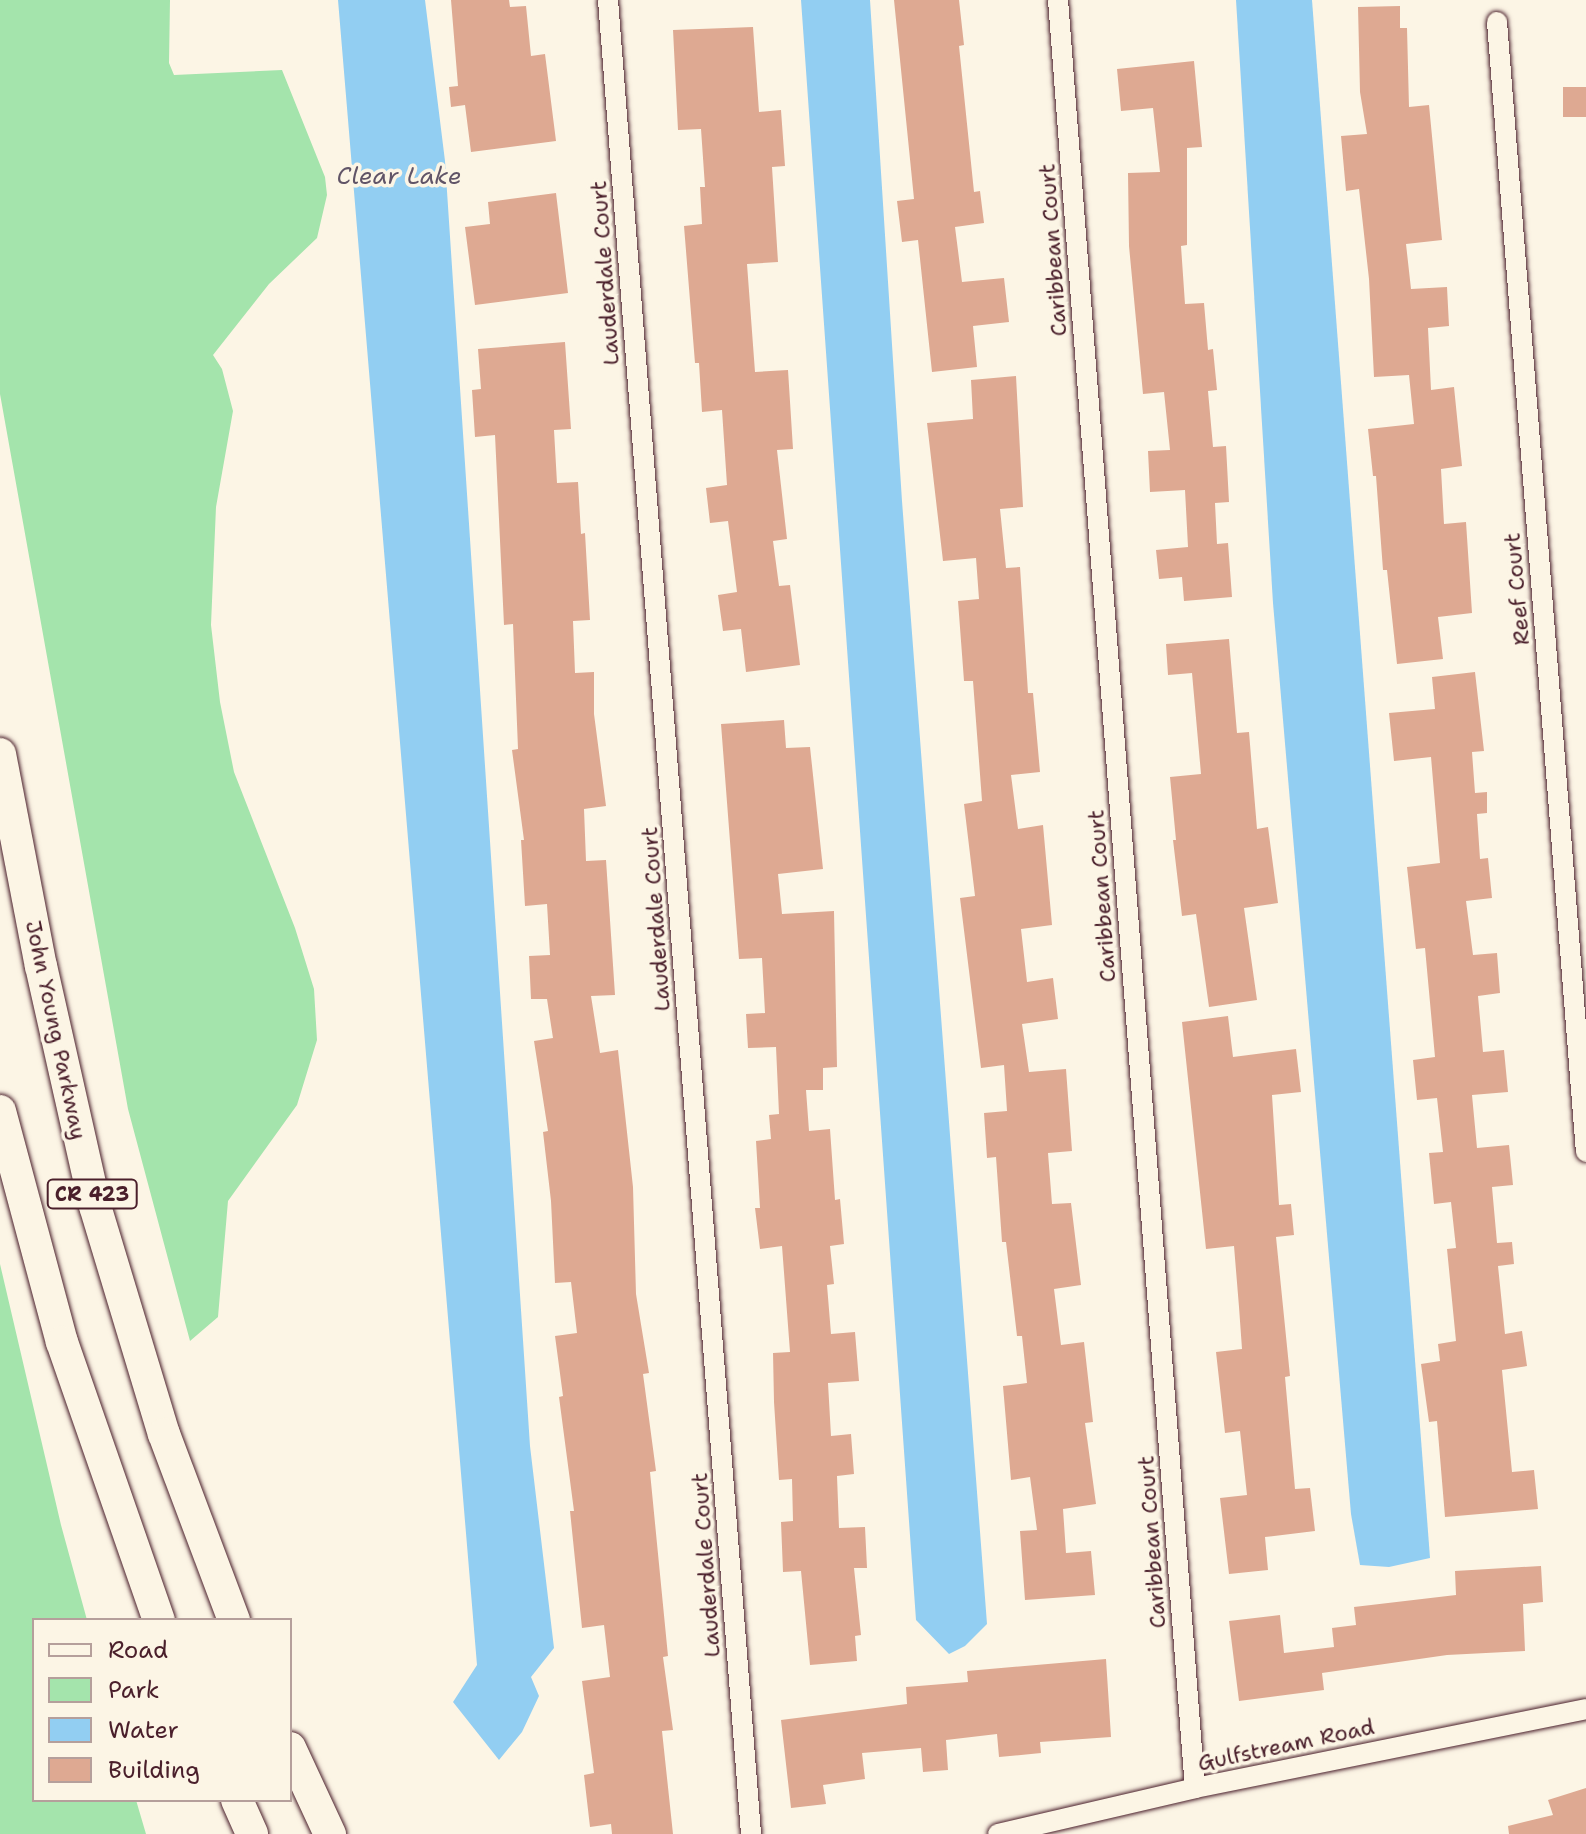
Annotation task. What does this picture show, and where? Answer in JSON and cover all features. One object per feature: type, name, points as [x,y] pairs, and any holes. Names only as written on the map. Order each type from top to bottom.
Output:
[{"type":"main road","name":"John Young Parkway","points":[[0,754],[41,966],[95,1206],[164,1434],[233,1618]]},
{"type":"main road","name":"CR 423","points":[[0,1111],[62,1342],[116,1506],[158,1618]]},
{"type":"main road","points":[[292,1752],[330,1834]]},
{"type":"main road","points":[[238,1802],[252,1834]]},
{"type":"street","name":"Lauderdale Court","points":[[608,0],[751,1834]]},
{"type":"street","name":"Caribbean Court","points":[[1058,0],[1195,1788]]},
{"type":"street","name":"Reef Court","points":[[1497,22],[1586,1152]]},
{"type":"street","name":"Gulfstream Road","points":[[998,1834],[1195,1788],[1586,1709]]},
{"type":"green space","points":[[0,0],[170,0],[169,63],[174,75],[282,70],[325,177],[327,195],[317,238],[269,284],[213,355],[222,369],[233,411],[216,507],[211,625],[220,702],[234,772],[295,928],[314,989],[317,1040],[297,1105],[228,1201],[218,1317],[190,1341],[128,1109],[0,394]]},
{"type":"green space","points":[[0,1264],[61,1525],[86,1618],[32,1618],[32,1802],[137,1802],[146,1834],[0,1834]]},
{"type":"water","name":"Clear Lake","points":[[338,0],[425,0],[445,161],[530,1446],[554,1648],[531,1677],[539,1696],[522,1732],[499,1760],[453,1702],[477,1665]]},
{"type":"water","points":[[801,0],[870,0],[902,501],[987,1624],[965,1646],[949,1654],[916,1620]]},
{"type":"water","points":[[1236,0],[1312,0],[1430,1558],[1389,1567],[1360,1565],[1351,1514],[1273,603]]},
{"type":"building","points":[[451,0],[509,0],[510,7],[526,6],[531,56],[545,54],[556,141],[471,152],[465,105],[451,107],[449,87],[458,86]]},
{"type":"building","points":[[894,0],[959,0],[964,45],[959,46],[974,192],[980,191],[984,223],[955,227],[962,282],[1004,278],[1009,322],[973,326],[977,367],[932,372],[918,240],[902,242],[897,201],[914,199]]},
{"type":"building","points":[[1400,6],[1400,28],[1407,28],[1409,107],[1429,105],[1442,240],[1406,244],[1411,289],[1447,287],[1449,326],[1428,328],[1431,390],[1454,387],[1462,466],[1441,469],[1444,524],[1466,522],[1472,613],[1438,617],[1443,659],[1397,664],[1368,429],[1414,424],[1409,375],[1374,377],[1369,279],[1359,189],[1346,191],[1341,136],[1367,134],[1360,92],[1358,7]]},
{"type":"building","points":[[753,27],[759,112],[781,110],[785,166],[772,167],[778,262],[747,264],[755,372],[788,370],[793,449],[777,450],[787,539],[773,541],[779,586],[790,585],[800,665],[746,672],[741,629],[723,631],[718,595],[737,592],[728,521],[710,523],[706,488],[727,485],[722,410],[702,412],[684,226],[702,224],[700,187],[705,187],[701,129],[678,130],[673,30]]},
{"type":"building","points":[[1194,61],[1202,147],[1187,148],[1187,245],[1181,246],[1185,304],[1204,303],[1208,350],[1213,349],[1217,390],[1208,391],[1213,447],[1226,446],[1229,502],[1215,503],[1217,544],[1228,543],[1232,597],[1184,601],[1182,577],[1159,579],[1156,550],[1188,547],[1185,490],[1150,492],[1148,451],[1170,450],[1164,392],[1143,394],[1129,246],[1128,173],[1160,172],[1153,108],[1121,111],[1117,69]]},
{"type":"building","points":[[1563,87],[1586,87],[1586,117],[1563,117]]},
{"type":"building","points":[[556,193],[568,293],[475,305],[465,227],[490,224],[488,202]]},
{"type":"building","points":[[565,342],[571,429],[554,430],[557,483],[578,482],[581,534],[585,533],[590,620],[573,621],[575,673],[594,672],[594,714],[606,806],[584,809],[586,861],[606,860],[615,995],[591,996],[600,1053],[618,1050],[633,1187],[636,1294],[649,1373],[643,1374],[656,1471],[650,1472],[668,1656],[663,1657],[673,1730],[662,1731],[673,1834],[612,1834],[611,1824],[590,1827],[584,1775],[594,1773],[582,1681],[610,1677],[604,1625],[582,1628],[570,1511],[574,1511],[559,1397],[563,1396],[555,1336],[577,1333],[571,1282],[555,1283],[551,1201],[543,1132],[548,1131],[534,1041],[553,1038],[547,999],[531,999],[529,956],[550,955],[547,904],[525,906],[521,840],[524,840],[512,750],[518,749],[513,624],[504,625],[495,435],[475,437],[472,390],[481,389],[478,349]]},
{"type":"building","points":[[1016,376],[1023,507],[1000,509],[1006,568],[1020,567],[1028,693],[1033,693],[1040,772],[1011,775],[1018,829],[1043,825],[1052,925],[1021,929],[1027,982],[1053,978],[1058,1019],[1022,1024],[1029,1072],[1066,1069],[1072,1151],[1048,1153],[1052,1204],[1071,1203],[1081,1285],[1054,1289],[1061,1345],[1084,1342],[1093,1422],[1085,1423],[1096,1504],[1063,1509],[1066,1553],[1091,1551],[1095,1595],[1025,1600],[1020,1531],[1037,1530],[1030,1477],[1011,1480],[1003,1386],[1027,1383],[1022,1336],[1017,1336],[1006,1242],[1002,1242],[996,1157],[987,1158],[984,1113],[1007,1111],[1004,1065],[981,1068],[960,898],[975,896],[964,804],[982,801],[973,681],[964,681],[958,601],[979,599],[976,558],[943,561],[927,423],[973,419],[971,380]]},
{"type":"building","points":[[1229,639],[1237,733],[1249,732],[1257,829],[1268,827],[1278,903],[1244,908],[1257,1000],[1209,1007],[1196,914],[1182,916],[1173,840],[1176,840],[1170,777],[1201,774],[1192,673],[1168,675],[1166,644]]},
{"type":"building","points":[[1475,672],[1484,751],[1472,752],[1475,793],[1487,792],[1487,813],[1477,814],[1480,859],[1488,858],[1492,898],[1466,901],[1473,955],[1497,953],[1500,993],[1478,996],[1483,1052],[1504,1050],[1508,1092],[1472,1095],[1477,1148],[1509,1145],[1513,1185],[1492,1187],[1497,1243],[1512,1242],[1514,1264],[1498,1266],[1505,1334],[1522,1331],[1527,1366],[1502,1370],[1512,1472],[1534,1470],[1538,1509],[1445,1517],[1437,1421],[1429,1422],[1421,1364],[1440,1361],[1438,1344],[1456,1341],[1447,1249],[1456,1248],[1451,1202],[1434,1204],[1429,1153],[1443,1152],[1437,1098],[1417,1100],[1413,1060],[1435,1057],[1425,948],[1416,949],[1407,867],[1440,863],[1431,757],[1394,761],[1389,713],[1435,709],[1432,677]]},
{"type":"building","points":[[784,720],[786,748],[810,747],[823,869],[778,874],[782,914],[834,911],[837,1067],[823,1068],[823,1090],[806,1090],[809,1131],[830,1129],[835,1200],[840,1199],[844,1244],[830,1246],[834,1284],[827,1285],[831,1334],[855,1332],[859,1381],[828,1383],[831,1436],[851,1434],[854,1474],[837,1476],[839,1528],[865,1527],[867,1568],[854,1568],[861,1635],[855,1636],[857,1661],[810,1665],[801,1571],[783,1572],[781,1522],[793,1521],[792,1479],[779,1480],[774,1402],[773,1353],[790,1352],[782,1246],[760,1249],[755,1208],[760,1208],[756,1141],[771,1139],[769,1115],[779,1114],[776,1047],[748,1048],[746,1014],[765,1013],[762,958],[739,959],[721,724]]},
{"type":"building","points":[[1228,1016],[1233,1057],[1296,1049],[1301,1092],[1272,1095],[1279,1205],[1291,1204],[1294,1235],[1276,1237],[1290,1376],[1285,1377],[1295,1489],[1310,1488],[1315,1531],[1265,1537],[1268,1570],[1229,1574],[1220,1498],[1247,1495],[1240,1431],[1225,1433],[1216,1352],[1242,1349],[1234,1246],[1206,1249],[1182,1022]]},
{"type":"building","points":[[1541,1566],[1543,1602],[1523,1604],[1525,1651],[1447,1655],[1322,1673],[1324,1690],[1239,1701],[1229,1621],[1280,1615],[1284,1653],[1334,1647],[1332,1628],[1356,1625],[1354,1607],[1456,1595],[1455,1571]]},
{"type":"building","points":[[1106,1659],[1111,1737],[1040,1742],[1041,1753],[999,1757],[997,1734],[946,1740],[948,1770],[923,1772],[921,1748],[862,1753],[865,1779],[823,1785],[826,1804],[791,1808],[781,1720],[907,1704],[906,1687],[968,1682],[967,1671]]},
{"type":"building","points":[[1586,1788],[1586,1834],[1509,1834],[1508,1826],[1553,1815],[1548,1800]]}]
